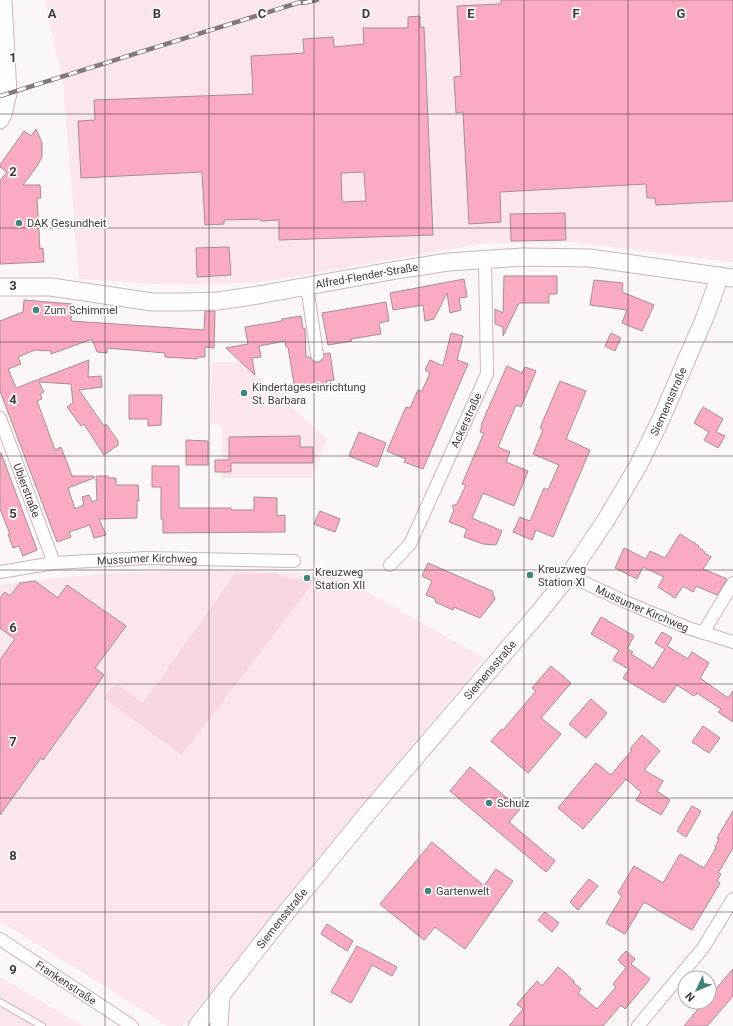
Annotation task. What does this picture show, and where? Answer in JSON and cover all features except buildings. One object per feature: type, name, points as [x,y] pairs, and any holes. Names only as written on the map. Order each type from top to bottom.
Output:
[{"type":"street","points":[[0,120],[8,93],[3,0]]},
{"type":"street","name":"Alfred-Flender-Straße","points":[[0,287],[51,287],[152,302],[218,301],[441,263],[523,257],[590,258],[726,277]]},
{"type":"street","name":"Ackerstraße","points":[[390,565],[410,544],[487,374],[485,260]]},
{"type":"street","name":"Siemensstraße","points":[[198,1026],[372,808],[541,610],[573,569],[606,520],[639,464],[661,419],[705,317],[726,277]]},
{"type":"street","points":[[307,286],[317,355]]},
{"type":"street","name":"Ubierstraße","points":[[0,418],[54,563]]},
{"type":"street","name":"Mussumer Kirchweg","points":[[0,572],[54,563],[146,558],[294,561]]},
{"type":"street","name":"Mussumer Kirchweg","points":[[581,581],[628,603],[688,628],[733,642]]},
{"type":"street","name":"Mussumer Kirchweg","points":[[703,633],[733,583]]},
{"type":"street","points":[[638,1026],[703,948],[733,899]]},
{"type":"street","name":"Frankenstraße","points":[[0,939],[132,1026]]},
{"type":"street","points":[[219,1026],[221,996]]},
{"type":"lane","points":[[0,1002],[42,1026]]},
{"type":"shaded area","points":[[45,0],[733,0],[733,262],[573,242],[485,243],[262,282],[193,285],[79,279],[63,84]]},
{"type":"shaded area","name":"Kindertageseinrichtung St. Barbara","points":[[212,362],[242,362],[327,440],[311,478],[222,478],[222,425],[210,424]]},
{"type":"shaded area","points":[[188,570],[335,574],[484,658],[183,1026],[168,1026],[0,921],[0,585],[113,573]]},
{"type":"shaded area","points":[[277,573],[291,579],[319,575],[182,755],[103,698],[112,687],[118,685],[143,703],[235,574]]},
{"type":"shaded area","points":[[0,977],[83,1026],[0,1026]]},
{"type":"railway","points":[[0,96],[307,0]]},
{"type":"railway","points":[[303,3],[317,0]]},
{"type":"place","name":"DAK Gesundheit","points":[[19,223]]},
{"type":"place","name":"Zum Schimmel","points":[[36,310]]},
{"type":"place","name":"Kindertageseinrichtung St. Barbara","points":[[244,393]]},
{"type":"place","name":"Kreuzweg Station XI","points":[[530,575]]},
{"type":"place","name":"Kreuzweg Station XII","points":[[307,578]]},
{"type":"place","name":"Schulz","points":[[489,803]]},
{"type":"place","name":"Gartenwelt","points":[[428,891]]}]
